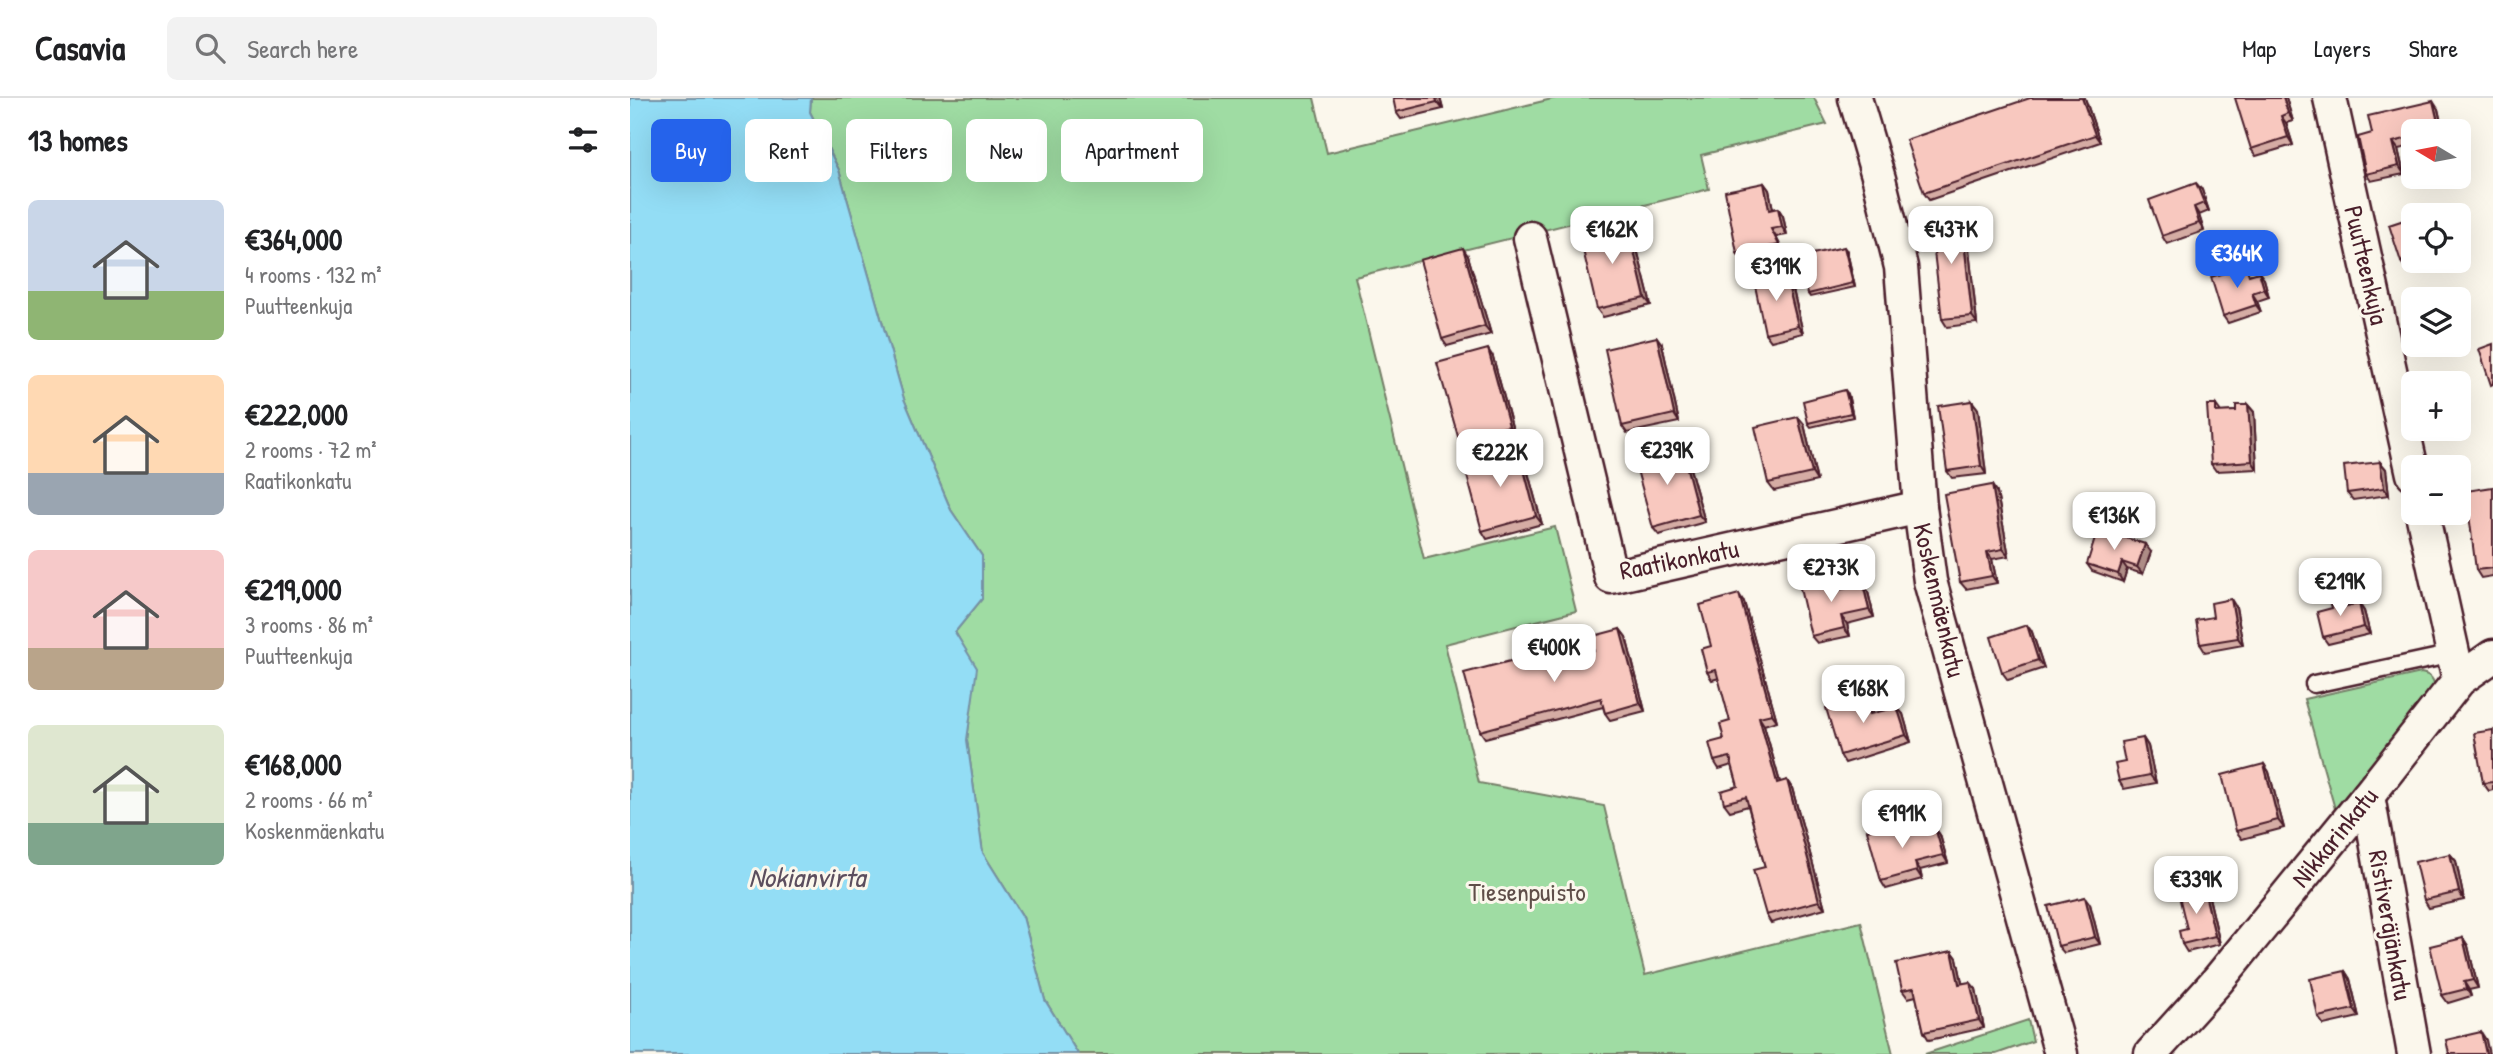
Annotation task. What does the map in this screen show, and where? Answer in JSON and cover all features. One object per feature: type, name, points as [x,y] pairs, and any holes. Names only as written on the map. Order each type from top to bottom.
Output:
[{"type":"street","name":"Koskenmäenkatu","points":[[1856,98],[1880,179],[1901,267],[1920,507],[1930,581],[2061,1054]]},
{"type":"street","name":"Puutteenkuja","points":[[2330,98],[2409,455]]},
{"type":"street","name":"Raatikonkatu","points":[[1530,238],[1611,577],[1920,507]]},
{"type":"street","points":[[2425,525],[2456,667]]},
{"type":"street","name":"Nikkarinkatu","points":[[2151,1054],[2218,980],[2368,796],[2456,667],[2493,656]]},
{"type":"street","name":"Ristiveräjänkatu","points":[[2368,796],[2414,1054]]},
{"type":"lane","points":[[2314,684],[2456,667]]},
{"type":"green space","name":"Tiesenpuisto","points":[[811,98],[1314,98],[1327,153],[1556,98],[1814,98],[1827,124],[1701,155],[1709,189],[1355,277],[1424,559],[1555,527],[1576,611],[1445,644],[1479,783],[1604,806],[1645,975],[1861,922],[1893,1054],[1078,1054],[1045,1000],[1023,917],[983,853],[967,740],[976,668],[955,632],[982,599],[982,556],[951,510],[904,399],[839,170],[832,156],[832,119],[814,119],[810,112]]},
{"type":"green space","points":[[2421,673],[2433,680],[2432,694],[2335,809],[2304,699]]},
{"type":"green space","points":[[2028,1020],[2033,1041],[1996,1054],[1925,1054]]},
{"type":"water","name":"Nokianvirta","points":[[630,98],[811,98],[810,112],[814,119],[745,119],[745,182],[832,182],[832,156],[839,170],[904,399],[951,510],[982,556],[982,599],[955,632],[977,668],[967,740],[983,853],[1023,917],[1045,1000],[1078,1054],[630,1054]]},
{"type":"building","points":[[1393,98],[1436,98],[1437,102],[1396,112]]},
{"type":"building","points":[[2030,98],[2082,98],[2095,135],[1924,193],[1906,140]]},
{"type":"building","points":[[2235,98],[2283,98],[2288,113],[2281,116],[2288,137],[2251,149]]},
{"type":"building","points":[[2433,101],[2437,119],[2401,119],[2401,140],[2393,142],[2399,166],[2366,174],[2358,137],[2372,133],[2368,116]]},
{"type":"building","points":[[1764,183],[1769,210],[1778,208],[1782,227],[1771,229],[1779,245],[1737,253],[1725,191]]},
{"type":"building","points":[[2196,183],[2204,203],[2194,207],[2199,223],[2162,236],[2149,200]]},
{"type":"building","points":[[1961,214],[1972,316],[1942,319],[1930,218]]},
{"type":"building","points":[[2401,221],[2401,262],[2389,225]]},
{"type":"building","points":[[1627,222],[1645,298],[1597,309],[1579,233]]},
{"type":"building","points":[[1844,247],[1853,283],[1808,294],[1799,257]]},
{"type":"building","points":[[1463,248],[1485,326],[1442,339],[1420,260]]},
{"type":"building","points":[[2246,266],[2249,275],[2259,272],[2264,289],[2252,293],[2256,305],[2223,316],[2211,277]]},
{"type":"building","points":[[1785,273],[1798,326],[1765,333],[1754,281]]},
{"type":"building","points":[[1657,337],[1674,414],[1622,426],[1605,349]]},
{"type":"building","points":[[2493,344],[2493,384],[2491,385],[2479,349]]},
{"type":"building","points":[[1488,349],[1509,426],[1459,440],[1437,363]]},
{"type":"building","points":[[1845,390],[1851,413],[1808,423],[1803,401]]},
{"type":"building","points":[[1972,401],[1981,466],[1947,471],[1938,406]]},
{"type":"building","points":[[2207,405],[2216,405],[2216,412],[2236,411],[2236,405],[2248,405],[2252,461],[2211,464]]},
{"type":"building","points":[[1798,417],[1812,473],[1768,483],[1755,427]]},
{"type":"building","points":[[1681,446],[1699,515],[1653,528],[1634,459]]},
{"type":"building","points":[[1518,447],[1536,516],[1482,531],[1463,461]]},
{"type":"building","points":[[2380,462],[2384,488],[2347,493],[2344,466]]},
{"type":"building","points":[[1992,485],[2003,549],[1987,552],[1992,576],[1960,582],[1944,494]]},
{"type":"building","points":[[2493,487],[2493,568],[2476,570],[2470,525],[2471,490]]},
{"type":"building","points":[[2098,529],[2145,544],[2137,567],[2122,562],[2118,574],[2087,564]]},
{"type":"building","points":[[1834,576],[1838,590],[1863,584],[1869,610],[1841,616],[1844,628],[1811,636],[1799,584]]},
{"type":"building","points":[[1739,594],[1772,714],[1759,717],[1777,783],[1787,780],[1819,901],[1766,915],[1753,870],[1765,867],[1746,797],[1724,803],[1721,791],[1738,786],[1730,757],[1714,761],[1709,743],[1724,739],[1720,724],[1730,721],[1716,670],[1707,672],[1701,649],[1711,646],[1700,605]]},
{"type":"building","points":[[2345,598],[2347,606],[2359,603],[2364,627],[2323,637],[2317,612],[2332,608],[2330,601]]},
{"type":"building","points":[[2231,599],[2238,638],[2200,644],[2196,620],[2213,617],[2211,603]]},
{"type":"building","points":[[2027,625],[2038,660],[2002,672],[1991,637]]},
{"type":"building","points":[[1620,629],[1640,703],[1605,713],[1601,698],[1480,731],[1464,673],[1522,658],[1525,670],[1594,651],[1590,637]]},
{"type":"building","points":[[1865,696],[1870,714],[1897,707],[1906,735],[1840,755],[1826,708]]},
{"type":"building","points":[[2493,730],[2493,782],[2483,783],[2474,733]]},
{"type":"building","points":[[2143,738],[2150,775],[2119,781],[2115,764],[2125,762],[2121,742]]},
{"type":"building","points":[[2264,764],[2278,820],[2236,831],[2222,775]]},
{"type":"building","points":[[1898,822],[1902,836],[1935,828],[1943,855],[1915,862],[1917,871],[1881,881],[1867,830]]},
{"type":"building","points":[[2450,854],[2459,892],[2424,900],[2415,862]]},
{"type":"building","points":[[2203,886],[2215,936],[2182,944],[2179,931],[2187,929],[2178,892]]},
{"type":"building","points":[[2085,897],[2095,937],[2058,946],[2048,906]]},
{"type":"building","points":[[2463,938],[2473,980],[2464,982],[2466,989],[2442,995],[2430,946]]},
{"type":"building","points":[[1952,951],[1959,984],[1970,982],[1979,1020],[1924,1032],[1914,988],[1902,990],[1896,963]]},
{"type":"building","points":[[2345,971],[2354,1009],[2318,1017],[2310,979]]},
{"type":"building","points":[[2481,1032],[2486,1054],[2449,1054],[2446,1040]]}]
